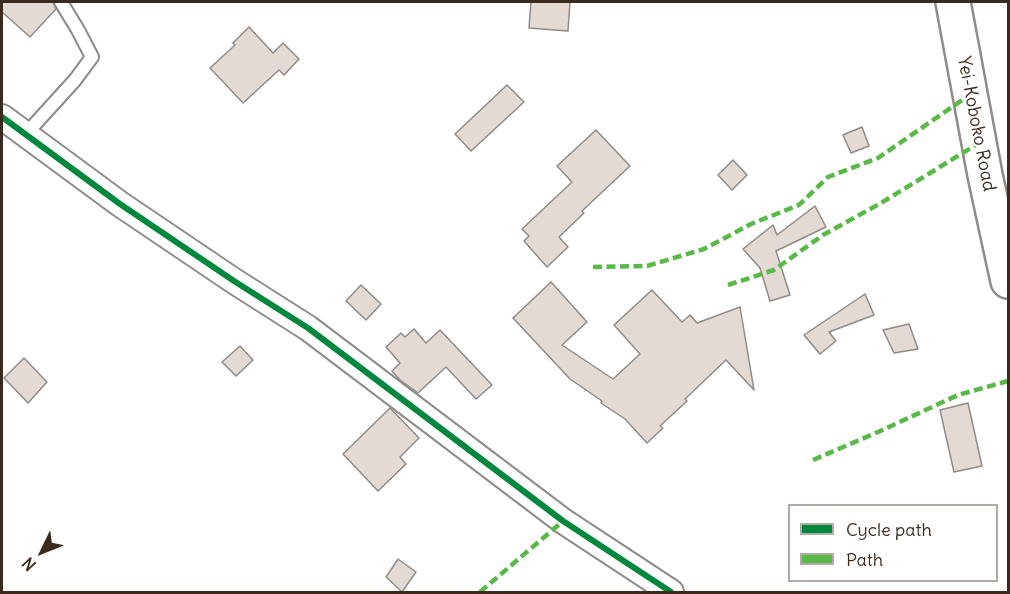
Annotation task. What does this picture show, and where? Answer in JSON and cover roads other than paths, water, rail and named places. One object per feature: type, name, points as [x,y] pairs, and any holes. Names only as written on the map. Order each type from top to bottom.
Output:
[{"type":"main road","name":"Yei-Koboko Road","points":[[953,2],[1008,281]]},
{"type":"street","points":[[2,117],[120,204],[308,328],[562,521],[671,592]]},
{"type":"lane","points":[[26,135],[75,80],[92,57],[61,2]]}]
